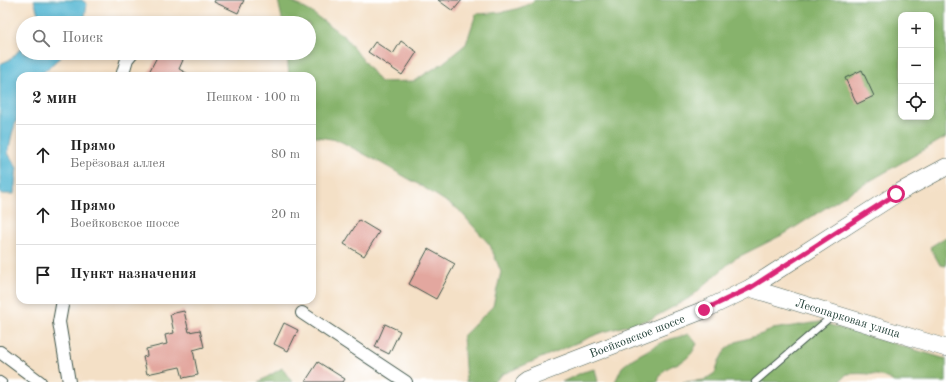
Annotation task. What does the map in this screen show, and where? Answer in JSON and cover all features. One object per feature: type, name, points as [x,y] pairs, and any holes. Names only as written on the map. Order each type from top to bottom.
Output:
[{"type":"street","points":[[123,72],[127,60]]},
{"type":"street","name":"Воейковское шоссе","points":[[522,382],[526,379],[704,310],[750,288],[896,194],[946,166]]},
{"type":"street","name":"Лесопарковая улица","points":[[750,288],[946,348]]},
{"type":"street","points":[[62,304],[59,322],[69,382]]},
{"type":"street","points":[[302,313],[406,382]]},
{"type":"street","points":[[0,352],[40,382]]},
{"type":"lane","points":[[755,382],[834,314]]},
{"type":"green space","points":[[278,0],[289,0],[311,12],[345,37],[380,82],[414,81],[443,63],[466,44],[476,14],[515,9],[535,0],[946,0],[946,137],[849,193],[786,233],[734,259],[691,297],[651,319],[600,333],[503,374],[494,382],[466,382],[463,336],[493,306],[501,272],[490,245],[458,209],[423,187],[338,140],[316,137],[316,72],[289,72],[288,60],[316,60],[316,16],[281,16]]},
{"type":"green space","points":[[946,237],[946,266],[940,265],[930,247]]},
{"type":"green space","points":[[820,322],[946,359],[946,382],[894,382],[878,375],[847,374],[839,382],[683,382],[704,380],[715,373],[719,361],[726,349],[736,342],[773,329]]},
{"type":"green space","points":[[689,334],[697,344],[692,352],[686,359],[663,371],[658,382],[615,382],[622,367],[632,359],[664,341]]},
{"type":"green space","points":[[282,368],[292,382],[259,382]]},
{"type":"green space","points":[[595,369],[598,382],[562,382],[583,372]]},
{"type":"water","points":[[34,0],[82,0],[87,4],[85,16],[39,16]]},
{"type":"water","points":[[16,54],[16,60],[57,60],[44,72],[16,72],[16,122],[8,153],[16,166],[16,177],[14,194],[3,194],[0,192],[0,64],[11,59]]},
{"type":"building","points":[[215,0],[244,0],[238,13],[214,2]]},
{"type":"building","points":[[438,0],[462,0],[453,11]]},
{"type":"building","points":[[401,41],[417,52],[402,75],[368,52],[375,42],[393,54]]},
{"type":"building","points":[[155,60],[183,60],[179,69],[185,72],[149,72]]},
{"type":"building","points":[[862,70],[874,96],[857,104],[845,78]]},
{"type":"building","points":[[359,220],[379,232],[364,256],[344,244]]},
{"type":"building","points":[[428,249],[455,264],[436,299],[409,284]]},
{"type":"building","points":[[184,311],[189,332],[200,330],[204,347],[193,350],[198,375],[183,378],[180,367],[147,374],[143,357],[147,356],[146,349],[167,344],[165,335],[174,333],[170,314]]},
{"type":"building","points":[[284,323],[298,330],[288,351],[274,344]]},
{"type":"building","points":[[385,324],[400,331],[389,354],[375,347]]},
{"type":"building","points":[[318,362],[345,379],[343,382],[305,382]]},
{"type":"route","points":[[704,310],[750,288],[896,194]]}]
